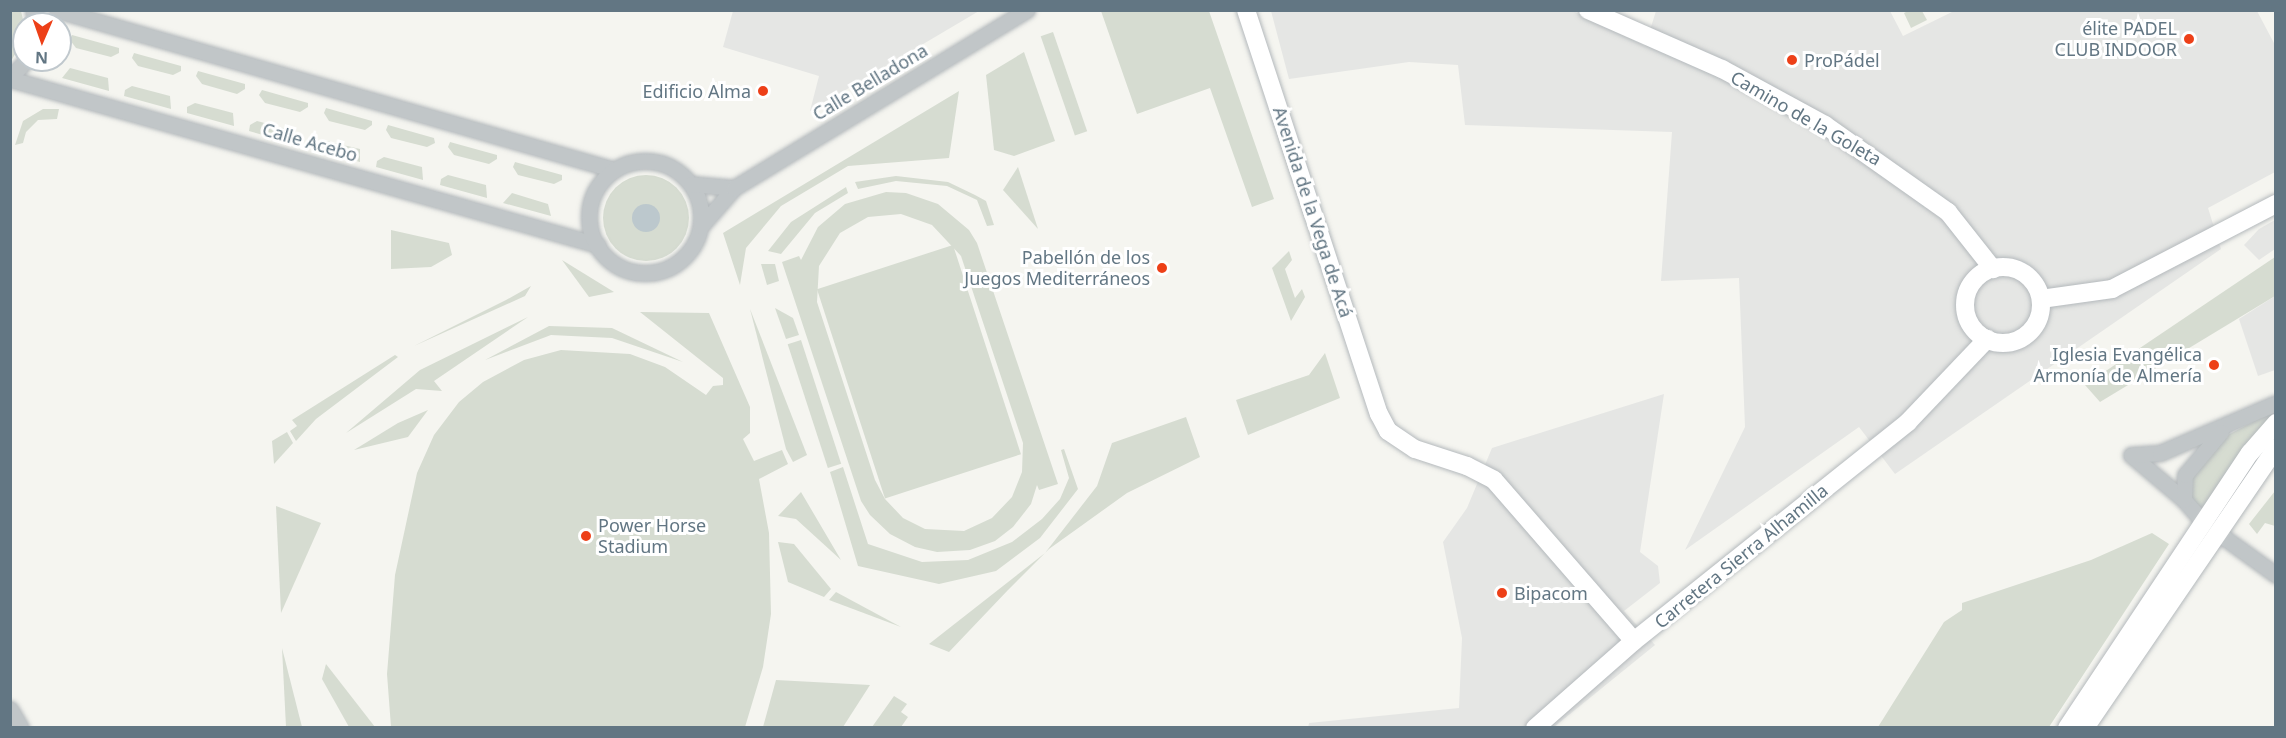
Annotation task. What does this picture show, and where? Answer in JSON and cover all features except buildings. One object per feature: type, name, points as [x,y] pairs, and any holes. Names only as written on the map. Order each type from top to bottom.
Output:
[{"type":"main road","name":"Avenida de la Vega de Acá","points":[[1246,10],[1379,414],[1400,442],[1494,480],[1634,641]]},
{"type":"main road","name":"Camino de la Goleta","points":[[1588,10],[1722,69],[1835,132],[1948,212],[1993,269]]},
{"type":"main road","points":[[2040,299],[2112,289],[2276,204]]},
{"type":"main road","points":[[2011,268],[2027,276],[2040,299],[2039,317],[2029,332],[2014,341],[1987,339],[1968,320],[1965,302],[1977,278],[1993,269],[2011,268]]},
{"type":"main road","name":"Carretera Sierra Alhamilla","points":[[1535,728],[1634,641],[1908,422],[1947,385],[1987,339]]},
{"type":"main road","points":[[2085,728],[2211,528],[2250,453],[2276,423]]},
{"type":"main road","points":[[2067,728],[2211,528],[2276,448]]},
{"type":"street","points":[[57,10],[615,170]]},
{"type":"street","name":"Calle Belladona","points":[[701,226],[734,188],[1027,10]]},
{"type":"street","name":"Calle Acebo","points":[[10,78],[598,245]]},
{"type":"street","points":[[641,159],[676,169],[691,184],[700,207],[701,226],[694,244],[678,262],[656,273],[638,273],[618,267],[598,245],[589,219],[591,200],[600,183],[615,170],[641,159]]},
{"type":"street","points":[[691,184],[734,188]]},
{"type":"street","points":[[2276,403],[2156,454],[2131,455],[2184,500],[2211,528],[2276,575]]},
{"type":"street","points":[[2184,500],[2182,486],[2188,469],[2230,424]]},
{"type":"street","points":[[10,709],[21,728]]},
{"type":"shaded area","points":[[11,10],[21,12],[12,12],[11,61]]},
{"type":"shaded area","points":[[733,10],[979,11],[810,111],[819,76],[723,47]]},
{"type":"shaded area","points":[[1910,10],[1922,11],[1927,20],[1911,28],[1904,13]]},
{"type":"shaded area","points":[[1101,11],[1209,11],[1274,199],[1252,207],[1210,88],[1137,114]]},
{"type":"shaded area","points":[[1271,11],[1573,11],[1645,46],[1656,11],[1890,11],[1903,36],[1954,11],[2257,11],[2275,45],[2275,172],[2208,208],[2221,249],[1895,474],[1859,427],[1685,550],[1745,427],[1739,278],[1661,281],[1672,132],[1465,125],[1458,65],[1409,62],[1289,79]]},
{"type":"shaded area","points":[[1053,32],[1087,131],[1075,136],[1041,36]]},
{"type":"shaded area","points":[[72,35],[119,48],[119,53],[111,57],[76,48],[72,43]]},
{"type":"shaded area","points":[[1024,52],[1055,141],[1014,156],[994,150],[986,75]]},
{"type":"shaded area","points":[[134,53],[181,66],[181,71],[173,75],[138,66],[132,58]]},
{"type":"shaded area","points":[[72,69],[108,78],[109,91],[62,78],[67,72],[72,72]]},
{"type":"shaded area","points":[[198,71],[245,84],[245,89],[237,94],[202,84],[196,76]]},
{"type":"shaded area","points":[[132,86],[170,96],[171,109],[124,96],[125,90]]},
{"type":"shaded area","points":[[262,90],[308,103],[308,107],[300,112],[265,103],[259,95]]},
{"type":"shaded area","points":[[959,91],[949,158],[848,166],[781,206],[746,248],[740,285],[723,233]]},
{"type":"shaded area","points":[[195,103],[233,113],[234,126],[187,113],[187,107]]},
{"type":"shaded area","points":[[326,108],[372,121],[372,125],[365,130],[329,121],[324,113]]},
{"type":"shaded area","points":[[43,109],[59,109],[57,119],[38,120],[26,132],[23,143],[15,145],[23,121]]},
{"type":"shaded area","points":[[257,121],[295,131],[296,144],[249,131],[250,125]]},
{"type":"shaded area","points":[[388,125],[434,138],[435,143],[427,147],[391,138],[386,130]]},
{"type":"shaded area","points":[[322,140],[360,149],[360,162],[313,149],[314,144]]},
{"type":"shaded area","points":[[450,142],[497,155],[497,159],[489,164],[454,155],[448,147]]},
{"type":"shaded area","points":[[384,157],[422,167],[423,180],[376,167],[377,161]]},
{"type":"shaded area","points":[[515,162],[562,175],[562,180],[554,184],[518,175],[513,167]]},
{"type":"shaded area","points":[[1018,167],[1038,229],[1003,190]]},
{"type":"shaded area","points":[[448,175],[486,185],[487,198],[440,185],[441,179]]},
{"type":"shaded area","points":[[646,175],[663,178],[677,187],[686,201],[689,218],[686,235],[677,249],[663,258],[646,261],[629,258],[615,249],[606,235],[603,218],[606,201],[615,187],[629,178]]},
{"type":"shaded area","points":[[896,176],[948,182],[975,195],[986,201],[994,225],[987,226],[977,200],[947,186],[896,181],[858,189],[855,182]]},
{"type":"shaded area","points":[[846,187],[848,193],[815,213],[781,254],[768,251],[791,222]]},
{"type":"shaded area","points":[[886,192],[906,193],[938,204],[969,230],[977,243],[1058,484],[1039,490],[1037,485],[1031,504],[1013,527],[995,541],[970,550],[937,552],[915,547],[890,534],[870,515],[861,501],[782,262],[799,256],[801,260],[818,227],[845,204]],"holes":[[[901,214],[932,225],[961,256],[1023,443],[1022,472],[1012,497],[992,518],[964,531],[925,529],[903,518],[885,499],[875,480],[817,302],[819,266],[840,233],[868,217]]]},
{"type":"shaded area","points":[[512,193],[548,204],[551,216],[503,203]]},
{"type":"shaded area","points":[[646,204],[656,208],[660,218],[656,228],[646,232],[636,228],[632,218],[636,208]]},
{"type":"shaded area","points":[[2275,220],[2275,249],[2259,260],[2244,245],[2259,229]]},
{"type":"shaded area","points":[[391,230],[449,243],[452,255],[431,267],[391,269]]},
{"type":"shaded area","points":[[953,245],[1021,454],[885,498],[817,289]]},
{"type":"shaded area","points":[[1289,251],[1292,260],[1285,269],[1295,298],[1302,289],[1305,297],[1291,321],[1272,268]]},
{"type":"shaded area","points":[[2275,257],[2275,296],[2100,402],[2085,385]]},
{"type":"shaded area","points":[[562,260],[614,292],[589,297]]},
{"type":"shaded area","points":[[761,264],[775,264],[779,281],[767,285]]},
{"type":"shaded area","points":[[531,286],[525,296],[414,346],[506,300]]},
{"type":"shaded area","points":[[2275,296],[2275,370],[2258,376],[2239,319]]},
{"type":"shaded area","points":[[775,308],[793,318],[799,335],[786,339]]},
{"type":"shaded area","points":[[750,309],[807,455],[793,462],[786,449]]},
{"type":"shaded area","name":"Power Horse Stadium","points":[[640,312],[709,313],[750,407],[750,433],[743,439],[754,461],[782,450],[788,464],[759,479],[769,533],[771,614],[763,667],[745,727],[391,727],[387,674],[395,575],[417,473],[434,435],[459,402],[483,382],[524,360],[561,350],[630,354],[665,367],[706,395],[713,386],[723,385],[723,378]]},
{"type":"shaded area","points":[[528,317],[434,381],[442,391],[416,389],[346,433],[420,370]]},
{"type":"shaded area","points":[[549,326],[612,328],[683,362],[612,338],[551,335],[485,360]]},
{"type":"shaded area","points":[[801,340],[841,464],[828,468],[788,344]]},
{"type":"shaded area","points":[[1325,353],[1340,398],[1248,435],[1236,400],[1309,375]]},
{"type":"shaded area","points":[[395,355],[398,357],[316,419],[296,441],[290,431],[297,426],[292,420]]},
{"type":"shaded area","points":[[1664,394],[1640,552],[1658,566],[1660,583],[1624,611],[1655,645],[1554,727],[1308,728],[1309,723],[1459,708],[1462,638],[1443,542],[1467,508],[1492,448]]},
{"type":"shaded area","points":[[428,410],[408,437],[354,450],[398,423]]},
{"type":"shaded area","points":[[2275,410],[2206,509],[2196,505],[2191,499],[2192,472],[2226,436]]},
{"type":"shaded area","points":[[1186,417],[1200,457],[1127,493],[1045,553],[1097,486],[1112,443]]},
{"type":"shaded area","points":[[287,432],[293,443],[274,464],[272,441]]},
{"type":"shaded area","points":[[1064,449],[1078,489],[1040,538],[996,571],[939,584],[858,566],[830,472],[843,467],[868,544],[922,562],[968,560],[1012,542],[1042,519],[1060,499],[1069,478],[1061,450]]},
{"type":"shaded area","points":[[2275,491],[2275,526],[2265,523],[2257,534],[2249,524]]},
{"type":"shaded area","points":[[801,492],[841,560],[796,519],[778,516]]},
{"type":"shaded area","points":[[276,506],[321,523],[281,613]]},
{"type":"shaded area","points":[[2152,533],[2169,544],[2049,727],[1878,727],[1944,622],[1962,610],[1962,603],[2091,560]]},
{"type":"shaded area","points":[[778,542],[794,544],[831,589],[824,597],[788,582]]},
{"type":"shaded area","points":[[1045,553],[1008,590],[949,652],[929,644]]},
{"type":"shaded area","points":[[836,592],[901,627],[829,600]]},
{"type":"shaded area","points":[[282,648],[302,727],[286,727]]},
{"type":"shaded area","points":[[326,664],[375,727],[349,727],[322,679]]},
{"type":"shaded area","points":[[776,680],[870,685],[843,727],[763,727]]},
{"type":"shaded area","points":[[894,696],[907,704],[901,712],[908,717],[901,727],[872,727]]},
{"type":"place","name":"élite PADEL CLUB INDOOR","points":[[2189,39]]},
{"type":"place","name":"ProPádel","points":[[1792,60]]},
{"type":"place","name":"Edificio Alma","points":[[763,91]]},
{"type":"place","name":"Pabellón de los Juegos Mediterráneos","points":[[1162,268]]},
{"type":"place","name":"Iglesia Evangélica Armonía de Almería","points":[[2214,365]]},
{"type":"place","name":"Power Horse Stadium","points":[[586,536]]},
{"type":"place","name":"Bipacom","points":[[1502,593]]}]
